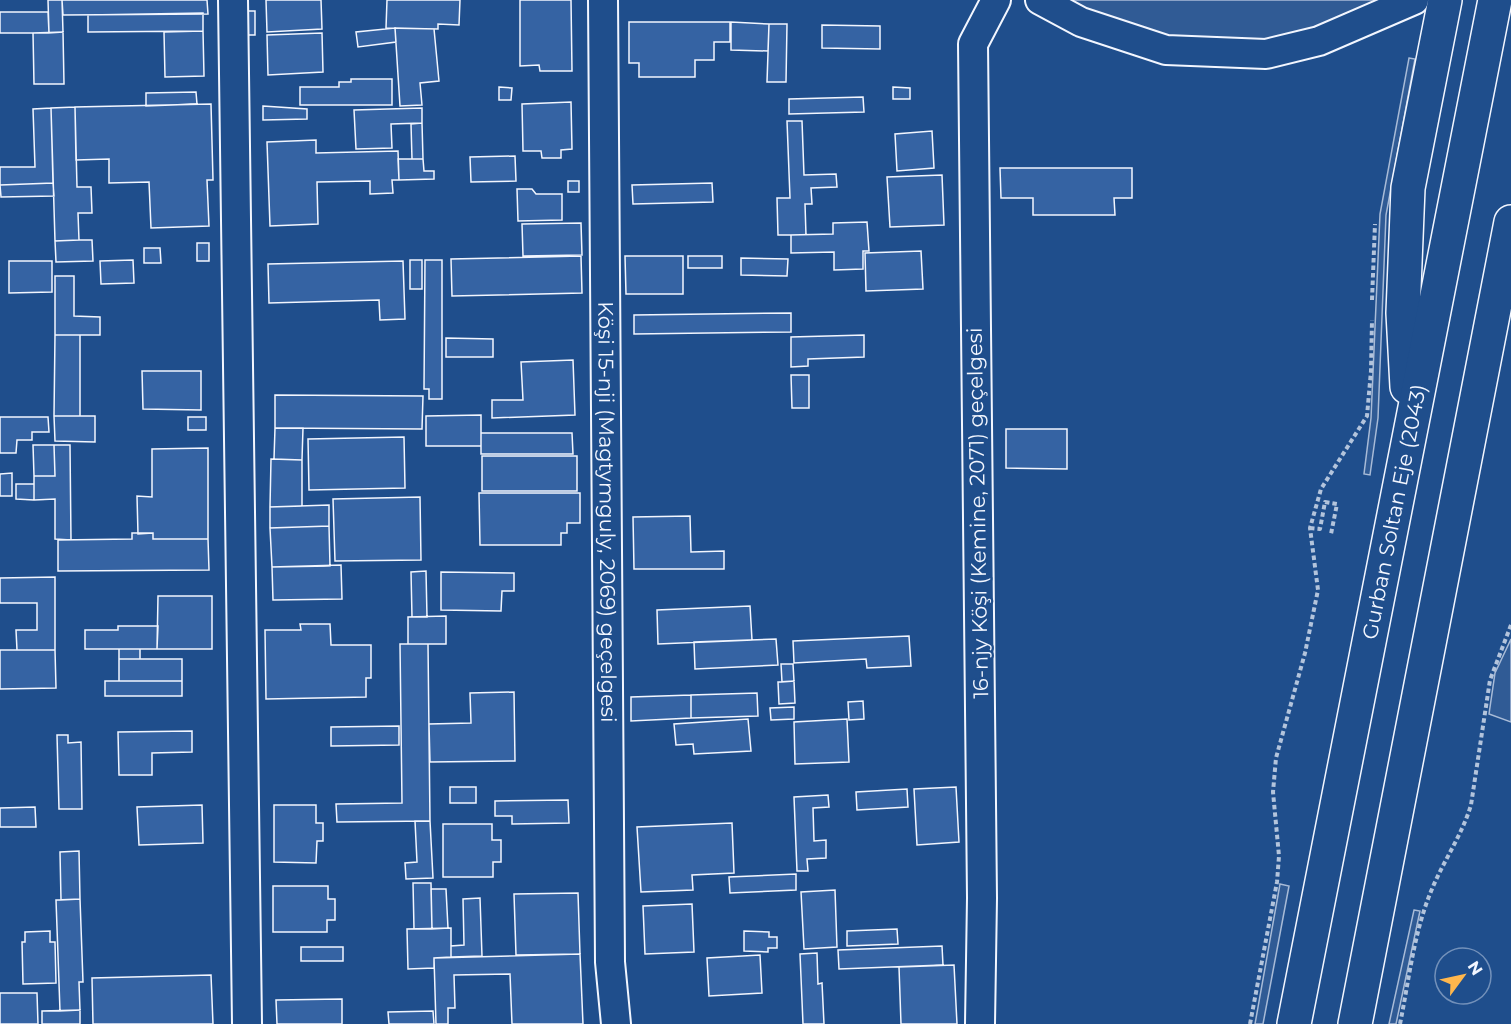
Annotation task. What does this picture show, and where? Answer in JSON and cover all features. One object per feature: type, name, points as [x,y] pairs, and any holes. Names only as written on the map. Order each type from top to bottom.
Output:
[{"type":"highway","points":[[1410,435],[1403,313],[1408,188],[1445,0]]},
{"type":"highway","name":"Gurban Soltan Eje (2043)","points":[[1294,1024],[1495,0]]},
{"type":"highway","points":[[1355,1024],[1511,222]]},
{"type":"highway","points":[[1470,435],[1511,337]]},
{"type":"street","points":[[233,0],[247,1024]]},
{"type":"street","name":"Köşi 15-nji (Magtymguly, 2069) geçelgesi","points":[[603,0],[610,938],[616,1024]]},
{"type":"street","points":[[1040,0],[1081,22],[1166,50],[1266,54],[1320,41],[1414,0]]},
{"type":"street","name":"16-njy Köşi (Kemine, 2071) geçelgesi","points":[[980,1024],[982,898],[973,44],[994,3]]},
{"type":"path","points":[[1251,1024],[1277,882],[1279,856],[1273,792],[1276,758],[1305,653],[1318,590],[1310,528],[1321,489],[1367,416],[1371,371],[1372,255],[1376,214]]},
{"type":"path","points":[[1310,528],[1320,529],[1325,502],[1337,504],[1331,534]]},
{"type":"path","points":[[1400,1024],[1424,910],[1432,888],[1465,824],[1471,805],[1490,680],[1511,625]]},
{"type":"shaded area","points":[[1055,0],[1395,0],[1302,47],[1142,36]]},
{"type":"shaded area","points":[[1409,58],[1415,59],[1386,215],[1378,418],[1370,475],[1364,474],[1371,418],[1380,214]]},
{"type":"shaded area","points":[[1511,639],[1511,722],[1489,714],[1495,673]]},
{"type":"shaded area","points":[[1280,884],[1289,886],[1263,1024],[1255,1024]]},
{"type":"shaded area","points":[[1414,910],[1420,911],[1396,1024],[1389,1024]]},
{"type":"building","points":[[48,0],[62,0],[63,32],[49,33]]},
{"type":"building","points":[[62,0],[207,0],[208,14],[63,15]]},
{"type":"building","points":[[266,0],[321,0],[322,29],[267,32]]},
{"type":"building","points":[[387,0],[460,0],[459,25],[438,24],[438,29],[386,28]]},
{"type":"building","points":[[520,0],[571,0],[572,71],[540,71],[539,65],[520,66]]},
{"type":"building","points":[[245,11],[255,11],[255,35],[245,35]]},
{"type":"building","points":[[0,12],[48,12],[49,33],[0,33]]},
{"type":"building","points":[[203,13],[203,31],[88,32],[88,15]]},
{"type":"building","points":[[629,22],[730,22],[730,42],[714,42],[714,60],[695,60],[695,77],[639,77],[639,63],[629,63]]},
{"type":"building","points":[[731,22],[769,24],[768,51],[731,50]]},
{"type":"building","points":[[769,24],[787,24],[786,82],[767,82]]},
{"type":"building","points":[[822,25],[880,26],[880,49],[822,48]]},
{"type":"building","points":[[395,28],[396,42],[358,47],[356,32]]},
{"type":"building","points":[[395,28],[434,29],[439,81],[420,83],[422,105],[400,106]]},
{"type":"building","points":[[203,31],[204,76],[165,77],[164,32]]},
{"type":"building","points":[[63,32],[64,84],[34,84],[33,33]]},
{"type":"building","points":[[322,33],[323,72],[268,75],[267,35]]},
{"type":"building","points":[[351,79],[392,79],[392,105],[300,105],[300,87],[339,87],[339,82],[351,82]]},
{"type":"building","points":[[499,87],[512,88],[511,100],[499,100]]},
{"type":"building","points":[[893,87],[910,88],[910,99],[893,99]]},
{"type":"building","points":[[196,92],[197,104],[146,106],[146,93]]},
{"type":"building","points":[[863,97],[864,112],[789,114],[789,99]]},
{"type":"building","points":[[571,102],[572,149],[561,150],[561,158],[542,158],[541,151],[523,151],[522,104]]},
{"type":"building","points":[[211,104],[213,180],[207,180],[209,226],[151,228],[149,182],[109,183],[109,159],[76,160],[75,107]]},
{"type":"building","points":[[263,106],[307,109],[307,119],[263,120]]},
{"type":"building","points":[[75,107],[77,187],[91,187],[92,213],[78,213],[79,240],[55,241],[51,108]]},
{"type":"building","points":[[51,108],[53,183],[0,185],[0,167],[35,167],[33,109]]},
{"type":"building","points":[[422,108],[422,123],[391,124],[392,148],[356,149],[354,110]]},
{"type":"building","points":[[787,121],[802,121],[804,175],[836,174],[837,187],[811,188],[812,204],[805,204],[806,235],[778,235],[777,198],[790,198]]},
{"type":"building","points":[[422,123],[423,159],[412,159],[411,124]]},
{"type":"building","points":[[932,131],[934,168],[897,171],[895,134]]},
{"type":"building","points":[[316,140],[316,153],[398,151],[399,180],[392,180],[393,193],[370,194],[370,181],[317,182],[318,224],[270,226],[267,142]]},
{"type":"building","points":[[515,156],[516,181],[471,182],[470,157]]},
{"type":"building","points":[[398,159],[423,159],[424,171],[434,171],[434,179],[399,180]]},
{"type":"building","points":[[1000,168],[1132,168],[1132,198],[1114,198],[1115,215],[1033,215],[1033,198],[1001,198]]},
{"type":"building","points":[[942,175],[944,225],[890,227],[887,177]]},
{"type":"building","points":[[568,181],[579,181],[579,192],[568,192]]},
{"type":"building","points":[[53,183],[54,196],[1,197],[0,185]]},
{"type":"building","points":[[712,183],[713,202],[633,204],[632,185]]},
{"type":"building","points":[[517,189],[532,189],[536,194],[562,194],[562,220],[518,221]]},
{"type":"building","points":[[867,222],[869,251],[863,251],[863,269],[834,270],[834,252],[791,253],[791,235],[833,234],[833,223]]},
{"type":"building","points":[[581,223],[582,255],[523,256],[522,224]]},
{"type":"building","points":[[92,240],[93,261],[56,262],[55,241]]},
{"type":"building","points":[[197,243],[209,243],[209,261],[197,261]]},
{"type":"building","points":[[144,248],[160,248],[161,263],[144,263]]},
{"type":"building","points":[[921,251],[923,289],[866,291],[865,253]]},
{"type":"building","points":[[581,256],[582,293],[452,296],[451,259]]},
{"type":"building","points":[[625,256],[683,256],[683,294],[626,294]]},
{"type":"building","points":[[688,256],[722,256],[722,268],[688,268]]},
{"type":"building","points":[[741,258],[788,259],[787,276],[741,275]]},
{"type":"building","points":[[133,260],[134,283],[101,284],[100,261]]},
{"type":"building","points":[[410,260],[422,260],[422,289],[410,289]]},
{"type":"building","points":[[425,260],[442,260],[442,399],[429,399],[429,389],[424,389]]},
{"type":"building","points":[[9,261],[52,261],[52,292],[9,293]]},
{"type":"building","points":[[403,261],[405,319],[380,320],[379,300],[269,303],[268,264]]},
{"type":"building","points":[[55,276],[74,276],[74,316],[100,317],[100,335],[55,335]]},
{"type":"building","points":[[791,313],[791,332],[634,334],[634,315]]},
{"type":"building","points":[[55,335],[80,335],[80,416],[54,416]]},
{"type":"building","points":[[864,335],[864,357],[808,359],[808,366],[791,367],[791,337]]},
{"type":"building","points":[[446,338],[493,339],[493,357],[446,357]]},
{"type":"building","points":[[573,360],[575,415],[492,418],[492,400],[523,400],[521,362]]},
{"type":"building","points":[[142,371],[201,371],[201,410],[143,409]]},
{"type":"building","points":[[791,375],[809,375],[809,408],[792,408]]},
{"type":"building","points":[[275,395],[423,396],[422,429],[275,428]]},
{"type":"building","points":[[481,415],[481,446],[426,446],[426,416]]},
{"type":"building","points":[[54,416],[95,416],[95,442],[55,441]]},
{"type":"building","points":[[0,417],[48,417],[49,432],[32,432],[32,440],[17,440],[16,453],[0,453]]},
{"type":"building","points":[[188,417],[206,417],[206,430],[188,430]]},
{"type":"building","points":[[275,428],[303,428],[302,460],[274,459]]},
{"type":"building","points":[[1006,429],[1067,429],[1067,469],[1006,468]]},
{"type":"building","points":[[481,433],[572,433],[573,454],[481,454]]},
{"type":"building","points":[[404,437],[405,488],[309,490],[308,439]]},
{"type":"building","points":[[33,445],[54,445],[55,476],[34,476]]},
{"type":"building","points":[[54,445],[70,445],[71,540],[55,539],[55,499],[34,500],[34,476],[55,476]]},
{"type":"building","points":[[208,448],[208,539],[153,539],[153,533],[138,534],[137,496],[152,497],[152,449]]},
{"type":"building","points":[[482,456],[577,456],[577,491],[482,491]]},
{"type":"building","points":[[271,459],[302,460],[302,506],[270,507]]},
{"type":"building","points":[[12,473],[12,496],[0,496],[0,474]]},
{"type":"building","points":[[16,484],[34,484],[34,500],[16,499]]},
{"type":"building","points":[[479,493],[580,493],[580,523],[567,523],[567,533],[561,533],[561,545],[480,545]]},
{"type":"building","points":[[420,497],[421,560],[335,561],[333,499]]},
{"type":"building","points":[[329,505],[329,526],[270,528],[270,507]]},
{"type":"building","points":[[690,516],[691,552],[724,551],[724,569],[634,569],[633,517]]},
{"type":"building","points":[[329,526],[330,566],[272,567],[270,528]]},
{"type":"building","points":[[132,533],[153,533],[153,539],[208,539],[209,570],[58,571],[58,540],[132,539]]},
{"type":"building","points":[[341,565],[342,599],[273,600],[272,567]]},
{"type":"building","points":[[426,571],[427,617],[412,617],[411,572]]},
{"type":"building","points":[[441,572],[514,573],[514,591],[502,591],[501,611],[441,610]]},
{"type":"building","points":[[55,577],[55,650],[17,650],[16,630],[37,630],[37,603],[0,603],[0,578]]},
{"type":"building","points":[[158,596],[212,596],[212,649],[157,649]]},
{"type":"building","points":[[750,606],[752,640],[658,644],[657,610]]},
{"type":"building","points":[[446,616],[446,644],[408,644],[408,617]]},
{"type":"building","points":[[300,624],[330,624],[331,645],[371,645],[371,678],[366,678],[366,697],[266,699],[265,630],[301,630]]},
{"type":"building","points":[[118,626],[158,626],[157,649],[85,649],[85,630],[118,630]]},
{"type":"building","points":[[909,636],[911,666],[867,668],[866,659],[794,663],[793,641]]},
{"type":"building","points":[[776,639],[778,665],[695,669],[694,642]]},
{"type":"building","points":[[400,644],[428,644],[430,821],[337,822],[336,804],[402,803]]},
{"type":"building","points":[[119,649],[140,649],[140,659],[119,659]]},
{"type":"building","points":[[0,650],[55,650],[56,688],[0,689]]},
{"type":"building","points":[[119,659],[182,659],[182,681],[119,681]]},
{"type":"building","points":[[781,664],[793,664],[794,681],[782,682]]},
{"type":"building","points":[[105,681],[182,681],[182,696],[105,696]]},
{"type":"building","points":[[794,681],[795,703],[779,704],[778,682]]},
{"type":"building","points":[[514,692],[515,761],[430,762],[429,724],[471,723],[470,693]]},
{"type":"building","points":[[757,693],[758,716],[691,718],[691,695]]},
{"type":"building","points":[[691,695],[691,718],[631,721],[631,697]]},
{"type":"building","points":[[863,701],[864,719],[849,720],[848,702]]},
{"type":"building","points":[[794,707],[794,719],[771,720],[770,708]]},
{"type":"building","points":[[748,719],[751,751],[694,754],[693,744],[676,745],[674,724]]},
{"type":"building","points":[[847,719],[849,762],[795,764],[794,722]]},
{"type":"building","points":[[399,726],[399,745],[331,746],[331,727]]},
{"type":"building","points":[[192,731],[192,752],[152,753],[152,775],[119,775],[118,732]]},
{"type":"building","points":[[57,735],[68,735],[68,743],[81,742],[82,809],[59,809]]},
{"type":"building","points":[[450,787],[476,787],[476,803],[450,803]]},
{"type":"building","points":[[956,787],[959,842],[917,845],[914,789]]},
{"type":"building","points":[[907,789],[908,807],[857,810],[856,792]]},
{"type":"building","points":[[828,795],[829,807],[813,808],[814,841],[826,840],[826,858],[807,859],[808,871],[797,871],[794,797]]},
{"type":"building","points":[[568,800],[569,823],[512,824],[512,816],[495,816],[495,801]]},
{"type":"building","points":[[202,805],[203,843],[139,845],[137,807]]},
{"type":"building","points":[[274,805],[316,805],[316,823],[323,823],[323,841],[317,841],[316,863],[274,862]]},
{"type":"building","points":[[35,807],[36,827],[0,827],[0,808]]},
{"type":"building","points":[[415,821],[430,821],[433,878],[406,879],[405,863],[417,862]]},
{"type":"building","points":[[732,823],[734,873],[692,875],[693,890],[641,892],[637,827]]},
{"type":"building","points":[[443,824],[492,824],[492,840],[501,840],[501,862],[493,862],[493,877],[443,877]]},
{"type":"building","points":[[79,851],[80,899],[61,900],[60,852]]},
{"type":"building","points":[[796,874],[796,890],[730,893],[729,877]]},
{"type":"building","points":[[413,883],[431,883],[432,929],[414,929]]},
{"type":"building","points":[[273,886],[328,886],[328,899],[335,899],[335,920],[327,920],[327,932],[273,932]]},
{"type":"building","points":[[431,889],[446,889],[448,928],[432,929]]},
{"type":"building","points":[[835,890],[837,947],[804,949],[801,892]]},
{"type":"building","points":[[578,893],[580,954],[516,955],[514,894]]},
{"type":"building","points":[[480,898],[482,956],[451,957],[451,946],[464,945],[463,899]]},
{"type":"building","points":[[80,899],[83,982],[79,982],[80,1010],[60,1011],[56,900]]},
{"type":"building","points":[[692,904],[694,952],[645,954],[643,906]]},
{"type":"building","points":[[451,928],[451,957],[434,958],[434,968],[408,969],[407,929]]},
{"type":"building","points":[[897,929],[898,944],[847,946],[847,931]]},
{"type":"building","points":[[50,931],[50,942],[55,942],[56,983],[23,984],[22,942],[25,942],[25,932]]},
{"type":"building","points":[[744,931],[769,932],[769,937],[777,937],[777,948],[768,948],[768,952],[744,951]]},
{"type":"building","points":[[942,946],[943,965],[839,969],[838,950]]},
{"type":"building","points":[[301,947],[343,947],[343,961],[301,961]]},
{"type":"building","points":[[817,953],[818,984],[822,983],[824,1024],[803,1024],[800,954]]},
{"type":"building","points":[[580,954],[583,1024],[512,1024],[510,974],[454,975],[455,1008],[448,1008],[448,1024],[436,1024],[434,958]]},
{"type":"building","points":[[760,955],[762,993],[709,996],[707,958]]},
{"type":"building","points":[[954,965],[957,1024],[901,1024],[899,967]]},
{"type":"building","points":[[211,975],[213,1024],[93,1024],[92,978]]},
{"type":"building","points":[[0,993],[37,993],[38,1024],[0,1024]]},
{"type":"building","points":[[342,999],[342,1024],[277,1024],[276,1000]]},
{"type":"building","points":[[80,1010],[80,1024],[42,1024],[42,1011]]},
{"type":"building","points":[[433,1011],[434,1024],[389,1024],[388,1012]]}]
